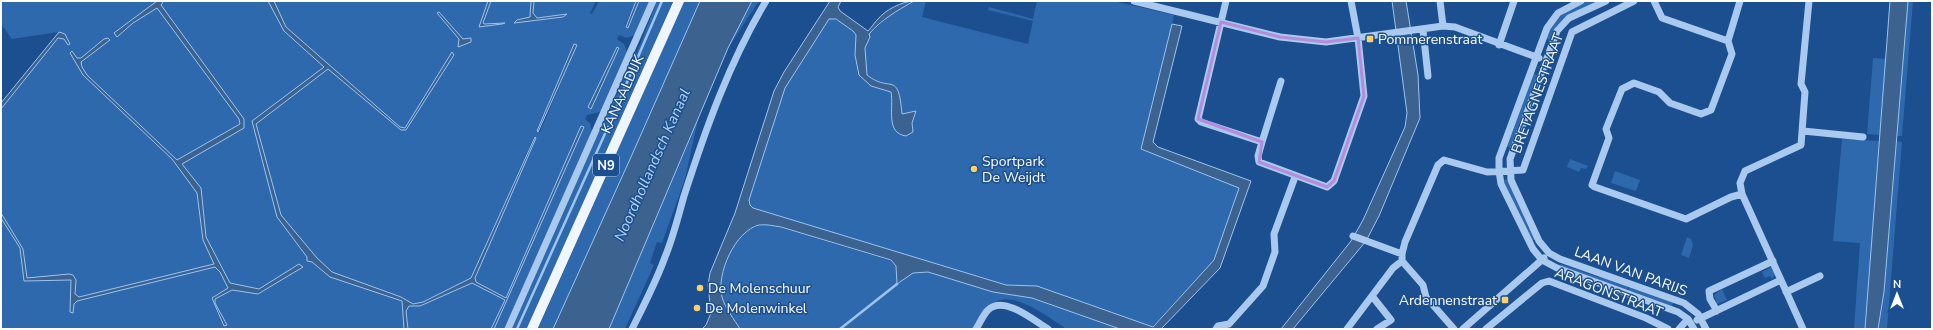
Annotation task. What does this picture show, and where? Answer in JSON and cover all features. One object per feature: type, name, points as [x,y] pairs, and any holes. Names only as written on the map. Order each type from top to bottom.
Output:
[{"type":"main road","name":"KANAALDIJK","points":[[532,329],[679,1]]},
{"type":"street","name":"KANAALDIJK","points":[[508,329],[653,1]]},
{"type":"street","points":[[632,329],[657,280],[708,125],[727,76],[746,34],[766,1]]},
{"type":"street","points":[[1134,1],[1280,37],[1326,42],[1443,26],[1455,28],[1499,45],[1546,60]]},
{"type":"street","points":[[1226,1],[1198,119],[1201,122],[1262,142]]},
{"type":"street","points":[[1281,82],[1262,142],[1258,162],[1327,188],[1334,181],[1364,96],[1358,38],[1351,1]]},
{"type":"street","points":[[1440,1],[1443,26]]},
{"type":"street","points":[[1499,45],[1514,1]]},
{"type":"street","points":[[1542,260],[1530,245],[1501,184],[1499,158],[1547,28],[1554,17],[1562,10],[1581,1]]},
{"type":"street","points":[[1463,329],[1549,253],[1539,239],[1511,180],[1509,171],[1510,159],[1557,31],[1564,22],[1606,1]]},
{"type":"street","name":"BRETAGNESTRAAT","points":[[1509,171],[1523,170],[1572,32],[1634,1]]},
{"type":"street","points":[[1654,1],[1662,18],[1728,42]]},
{"type":"street","points":[[1740,1],[1728,42],[1732,54],[1711,110],[1701,114],[1670,103],[1659,92],[1634,83],[1622,89],[1606,129],[1609,138],[1592,185],[1686,219],[1731,197],[1742,194]]},
{"type":"street","points":[[1803,329],[1742,194],[1740,183],[1745,171],[1801,145],[1805,92],[1801,84],[1809,1]]},
{"type":"street","points":[[1420,30],[1428,76]]},
{"type":"street","points":[[1803,131],[1863,137]]},
{"type":"street","points":[[1347,329],[1392,268],[1402,257],[1405,242],[1438,165],[1444,160],[1487,172],[1509,171]]},
{"type":"street","points":[[1216,329],[1218,326],[1228,326],[1263,286],[1274,252],[1274,234],[1295,177]]},
{"type":"street","points":[[1353,236],[1367,240],[1402,257],[1423,285],[1426,297],[1454,329]]},
{"type":"street","name":"LAAN VAN PARIJS","points":[[1549,253],[1560,259],[1684,303],[1694,310],[1706,329]]},
{"type":"street","name":"LAAN VAN PARIJS","points":[[1542,260],[1557,268],[1678,312],[1691,324]]},
{"type":"street","points":[[1717,311],[1710,299],[1709,291],[1773,262]]},
{"type":"street","points":[[1786,292],[1820,276]]},
{"type":"street","points":[[1680,329],[1781,280]]},
{"type":"street","name":"ARAGONSTRAAT","points":[[1486,329],[1542,283],[1548,281],[1651,319],[1668,329]]},
{"type":"street","points":[[1372,296],[1391,320],[1378,329]]},
{"type":"street","points":[[976,329],[988,310],[994,306],[1008,305],[1048,329]]},
{"type":"highlighted area","points":[[1221,22],[1280,37],[1326,42],[1358,38],[1364,96],[1334,181],[1327,187],[1259,162],[1262,142],[1198,119]]},
{"type":"shaded area","points":[[1,1],[596,1],[590,13],[592,14],[599,1],[636,1],[625,26],[630,24],[639,1],[651,1],[635,35],[627,38],[619,35],[617,39],[624,44],[627,52],[600,112],[587,115],[585,119],[590,123],[592,132],[505,329],[494,329],[583,127],[581,126],[506,298],[476,282],[475,278],[536,138],[534,137],[471,278],[423,302],[414,304],[420,306],[472,282],[505,300],[491,329],[1,329],[1,109],[58,38],[64,39],[65,34],[59,32],[12,39],[1,24]],"holes":[[[577,44],[540,132],[537,131],[569,55]],[[616,48],[619,49],[599,92],[589,107]]]},
{"type":"shaded area","points":[[657,1],[673,1],[527,329],[512,329],[594,143],[640,45]]},
{"type":"shaded area","points":[[684,1],[700,1],[553,329],[538,329]]},
{"type":"shaded area","points":[[752,1],[759,1],[728,48]]},
{"type":"shaded area","name":"Sportpark De Weijdt","points":[[914,1],[926,1],[922,17],[1028,44],[1033,21],[988,10],[989,7],[1033,19],[1037,1],[1113,1],[1174,15],[1141,149],[1239,188],[1214,260],[1152,327],[1037,286],[1006,285],[753,208],[750,205],[749,200],[785,88],[829,19],[836,19],[853,31],[869,34],[894,12]]},
{"type":"shaded area","points":[[1587,1],[1601,1],[1570,15],[1559,25],[1550,40],[1544,38],[1547,31],[1556,20],[1568,11]]},
{"type":"shaded area","points":[[1908,1],[1913,1],[1902,136],[1896,136]]},
{"type":"shaded area","points":[[1873,58],[1886,59],[1880,135],[1867,134]]},
{"type":"shaded area","points":[[1532,73],[1537,75],[1511,148],[1506,146]]},
{"type":"shaded area","points":[[698,120],[685,179],[662,243],[657,242],[650,263],[654,265],[625,329],[609,329]]},
{"type":"shaded area","points":[[1842,139],[1880,141],[1865,329],[1854,329],[1860,243],[1833,241]]},
{"type":"shaded area","points":[[1896,141],[1902,142],[1887,329],[1878,329],[1884,292]]},
{"type":"shaded area","points":[[1570,159],[1588,166],[1586,169],[1581,168],[1579,172],[1567,167]]},
{"type":"shaded area","points":[[1615,171],[1640,180],[1636,191],[1611,183]]},
{"type":"shaded area","points":[[1507,179],[1536,239],[1531,241],[1503,184],[1504,180]]},
{"type":"shaded area","points":[[769,224],[891,261],[896,266],[897,284],[913,273],[928,272],[993,292],[1032,298],[1120,329],[1064,329],[1064,327],[1038,310],[1017,301],[1007,299],[998,301],[990,306],[974,329],[740,329],[723,301],[721,282],[723,272],[729,254],[738,239],[743,234],[755,227]]},
{"type":"shaded area","points":[[1687,237],[1691,239],[1693,245],[1689,258],[1681,255]]},
{"type":"shaded area","points":[[1561,264],[1598,277],[1610,278],[1629,284],[1627,290],[1560,266]]},
{"type":"shaded area","points":[[1771,267],[1775,274],[1772,279],[1770,276],[1765,278],[1762,272]]},
{"type":"shaded area","points":[[1630,285],[1674,301],[1672,306],[1628,291]]},
{"type":"shaded area","points":[[1722,289],[1727,300],[1717,304],[1714,295]]},
{"type":"water","points":[[157,1],[164,1],[161,5],[244,119],[244,128],[182,164],[201,188],[206,237],[230,283],[259,289],[299,264],[303,267],[258,294],[232,290],[215,299],[215,303],[227,325],[224,326],[212,298],[228,288],[220,272],[215,267],[77,301],[74,304],[73,313],[70,312],[71,280],[24,281],[20,248],[1,218],[1,213],[23,249],[27,278],[69,274],[73,275],[76,280],[75,294],[79,297],[214,264],[203,240],[197,193],[172,159],[83,75],[70,53],[72,51],[77,58],[81,58],[104,39],[108,38],[110,40],[81,62],[82,67],[87,75],[177,160],[240,124],[239,119],[157,8],[133,23],[117,37],[114,33]]},
{"type":"water","points":[[268,1],[274,1],[286,27],[400,127],[405,128],[452,52],[454,55],[406,130],[401,130],[328,69],[256,124],[281,215],[317,258],[332,272],[401,297],[413,304],[423,302],[471,278],[535,137],[536,138],[475,278],[476,282],[506,298],[581,126],[584,127],[494,329],[491,329],[505,300],[472,283],[420,306],[409,306],[406,311],[408,329],[404,329],[402,301],[330,277],[312,262],[307,261],[307,257],[277,217],[252,121],[324,67],[284,31]]},
{"type":"water","points":[[488,1],[491,1],[483,23],[505,23],[479,27]]},
{"type":"water","points":[[531,1],[534,1],[533,13],[537,18],[567,14],[563,17],[514,23],[517,20],[530,17]]},
{"type":"water","points":[[636,1],[639,1],[628,28],[626,27]]},
{"type":"water","name":"Noordhollandsch Kanaal","points":[[700,1],[752,1],[728,48],[609,329],[553,329],[631,157]]},
{"type":"water","points":[[830,1],[841,1],[838,7],[840,11],[868,31],[881,16],[890,9],[900,4],[914,1],[879,24],[869,34],[870,37],[865,48],[867,75],[882,83],[895,87],[898,92],[902,114],[916,111],[912,123],[913,132],[906,136],[899,134],[895,130],[892,119],[891,92],[871,86],[859,75],[855,55],[856,35],[853,31],[836,19],[829,19],[785,88],[749,200],[750,205],[753,208],[1006,285],[1037,286],[1153,327],[1214,260],[1239,188],[1141,149],[1172,24],[1182,26],[1153,142],[1158,147],[1251,181],[1220,268],[1161,329],[1120,329],[1032,298],[993,292],[928,272],[913,273],[897,284],[896,266],[891,260],[781,227],[759,225],[750,229],[735,244],[729,255],[722,277],[721,288],[723,301],[740,329],[702,329],[706,325],[711,313],[708,285],[710,273],[735,213],[774,91],[784,72]]},
{"type":"water","points":[[1392,1],[1406,1],[1418,75],[1420,118],[1379,216],[1366,241],[1293,329],[1281,329],[1351,241],[1363,220],[1405,127],[1407,113]]},
{"type":"water","points":[[1890,1],[1908,1],[1884,292],[1878,329],[1865,329]]},
{"type":"water","points":[[439,12],[463,39],[471,38],[471,42],[458,47],[459,39],[437,13]]},
{"type":"water","points":[[59,32],[65,34],[70,44],[68,45],[64,39],[58,38],[1,109],[1,103]]},
{"type":"water","points":[[574,44],[577,45],[538,132],[537,131]]},
{"type":"water","points":[[617,47],[619,48],[591,109],[588,107]]},
{"type":"waterway","points":[[610,122],[662,1]]},
{"type":"waterway","points":[[517,329],[608,127]]},
{"type":"waterway","points":[[840,329],[897,284]]},
{"type":"place","name":"Pommerenstraat","points":[[1370,39]]},
{"type":"place","name":"Sportpark De Weijdt","points":[[974,169]]},
{"type":"place","name":"De Molenschuur","points":[[700,288]]},
{"type":"place","name":"Ardennenstraat","points":[[1505,300]]},
{"type":"place","name":"De Molenwinkel","points":[[697,308]]}]
